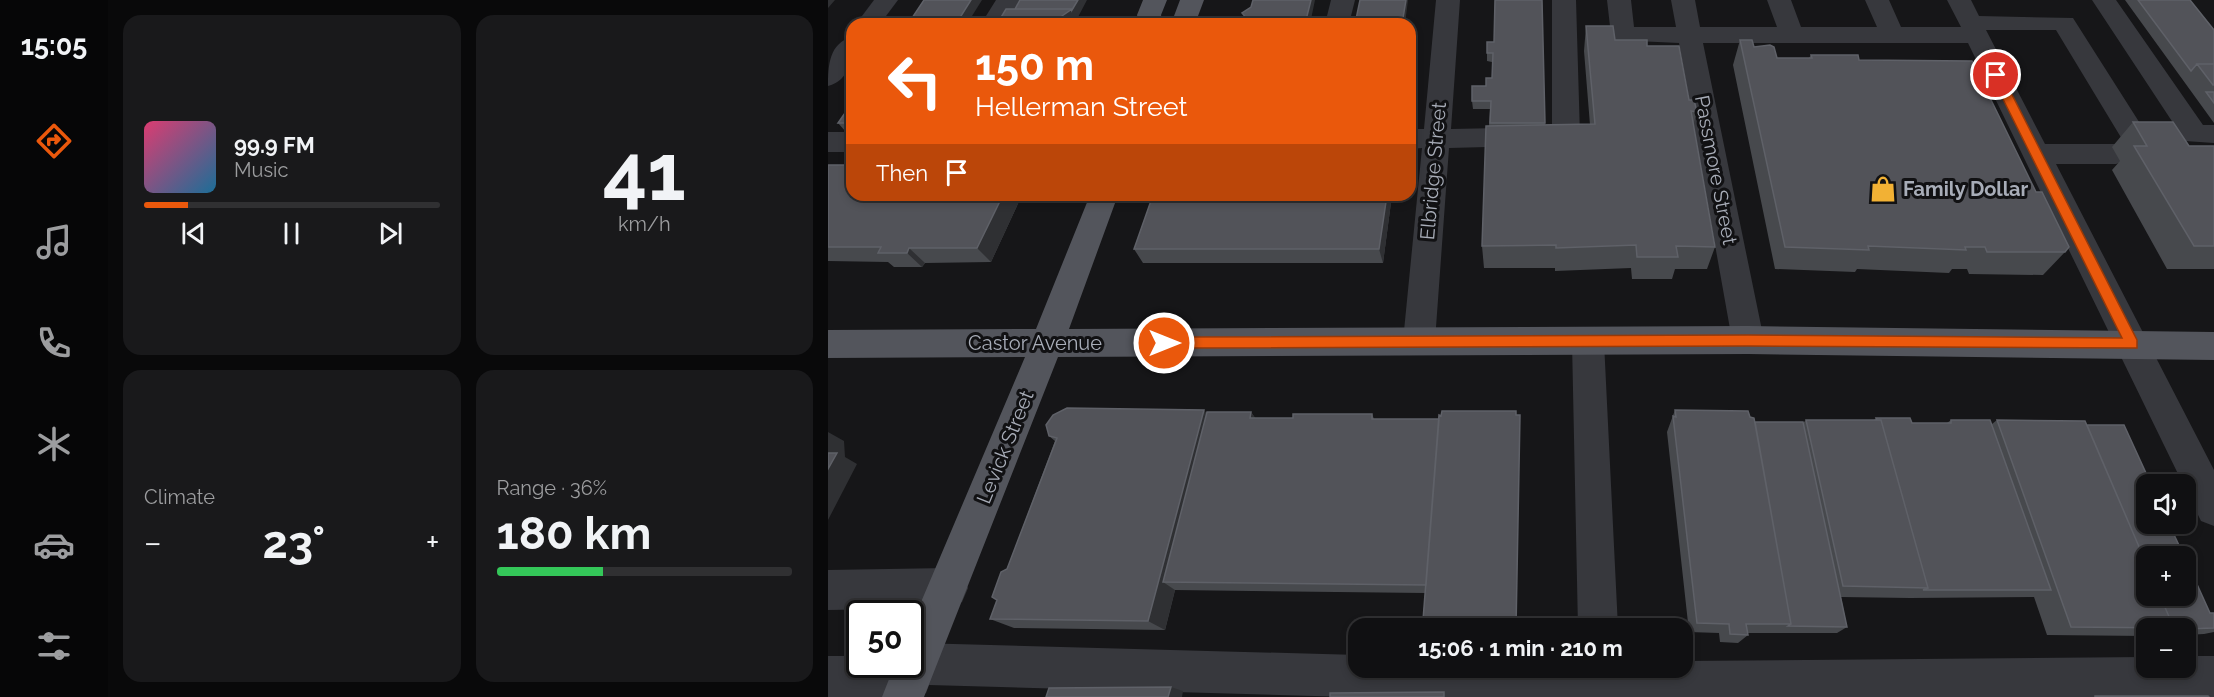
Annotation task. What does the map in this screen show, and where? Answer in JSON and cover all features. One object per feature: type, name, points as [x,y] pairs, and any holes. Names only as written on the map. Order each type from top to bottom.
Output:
[{"type":"main road","points":[[1150,18],[1155,0]]},
{"type":"main road","points":[[1185,18],[1192,0]]},
{"type":"main road","name":"Levick Street","points":[[911,680],[1102,201]]},
{"type":"main road","name":"Castor Avenue","points":[[828,344],[1748,340],[2214,346]]},
{"type":"street","points":[[872,18],[885,0]]},
{"type":"street","points":[[997,18],[1008,0]]},
{"type":"street","points":[[1339,18],[1343,0]]},
{"type":"street","name":"Elbridge Street","points":[[1419,341],[1423,139],[1448,0]]},
{"type":"street","points":[[1423,139],[1566,136],[1564,0]]},
{"type":"street","points":[[1619,0],[1623,35],[1892,35],[1969,19],[2064,23],[2151,152]]},
{"type":"street","name":"Passmore Street","points":[[1683,0],[1748,340]]},
{"type":"street","points":[[1779,0],[1792,36]]},
{"type":"street","points":[[1877,0],[1892,35]]},
{"type":"street","points":[[2104,0],[2195,134],[2214,134]]},
{"type":"street","points":[[1969,19],[2214,508]]},
{"type":"street","points":[[828,78],[846,53]]},
{"type":"street","points":[[828,142],[846,142]]},
{"type":"street","points":[[2036,154],[2151,152],[2214,154]]},
{"type":"street","points":[[1587,342],[1598,618]]},
{"type":"street","points":[[828,590],[948,588]]},
{"type":"street","points":[[828,677],[1258,686],[1601,683],[1954,689],[2214,677]]},
{"type":"building","points":[[924,0],[971,0],[960,18],[912,18]]},
{"type":"building","points":[[1020,0],[1078,0],[1072,10],[1015,9]]},
{"type":"building","points":[[1253,0],[1311,0],[1306,18],[1246,18],[1242,13],[1251,7]]},
{"type":"building","points":[[1360,0],[1406,0],[1403,18],[1356,18]]},
{"type":"building","points":[[1495,0],[1542,0],[1545,123],[1490,123],[1491,101],[1472,101],[1472,86],[1486,86],[1486,78],[1492,78],[1493,53],[1487,53],[1487,42],[1494,42]]},
{"type":"building","points":[[2138,0],[2190,0],[2214,30],[2214,64],[2197,64],[2191,71]]},
{"type":"building","points":[[1006,9],[1072,9],[1061,18],[1001,18]]},
{"type":"building","points":[[1586,26],[1613,26],[1615,40],[1647,40],[1647,46],[1679,46],[1689,100],[1694,100],[1697,112],[1691,111],[1715,247],[1676,246],[1678,257],[1637,257],[1636,245],[1556,248],[1556,245],[1482,246],[1486,126],[1595,124]]},
{"type":"building","points":[[1740,40],[1752,40],[1754,47],[1770,45],[1774,47],[1777,58],[1858,55],[1859,60],[1972,61],[2036,192],[2042,192],[2069,247],[2065,252],[1987,252],[1985,247],[1965,247],[1966,250],[1868,246],[1869,250],[1785,247]]},
{"type":"building","points":[[2197,64],[2214,64],[2214,85],[2213,85]]},
{"type":"building","points":[[2206,92],[2214,92],[2214,103]]},
{"type":"building","points":[[846,112],[846,123],[838,123]]},
{"type":"building","points":[[2133,122],[2173,122],[2189,146],[2214,146],[2214,246],[2194,246],[2134,146],[2147,146]]},
{"type":"building","points":[[828,165],[846,165],[846,201],[1000,201],[977,248],[909,248],[907,253],[878,253],[881,247],[828,247]]},
{"type":"building","points":[[1151,201],[1386,201],[1379,249],[1134,249]]},
{"type":"building","points":[[1067,408],[1204,410],[1148,621],[990,619],[997,600],[992,597],[1001,572],[1007,569],[1057,438],[1049,436],[1046,425],[1053,415]]},
{"type":"building","points":[[1675,410],[1748,411],[1750,417],[1754,418],[1791,624],[1746,624],[1748,635],[1730,634],[1729,624],[1697,623],[1673,416],[1676,417]]},
{"type":"building","points":[[1442,411],[1516,411],[1516,415],[1520,415],[1516,618],[1423,618],[1439,415],[1441,416]]},
{"type":"building","points":[[1207,412],[1251,412],[1250,418],[1293,418],[1293,414],[1372,414],[1372,419],[1439,419],[1426,585],[1163,582]]},
{"type":"building","points":[[1876,418],[1910,418],[1912,423],[1990,420],[2051,590],[1923,590],[1928,588],[1881,420]]},
{"type":"building","points":[[1806,420],[1881,420],[1928,588],[1843,586]]},
{"type":"building","points":[[1997,420],[2085,421],[2139,546],[2136,546],[2136,606],[2164,606],[2170,618],[2136,618],[2136,628],[2071,627]]},
{"type":"building","points":[[1755,422],[1803,422],[1847,627],[1788,626],[1791,624]]},
{"type":"building","points":[[2087,425],[2124,425],[2146,474],[2136,474],[2136,534],[2174,534],[2179,546],[2139,546]]},
{"type":"building","points":[[828,453],[837,453],[828,469]]},
{"type":"building","points":[[2196,582],[2210,613],[2214,613],[2214,628],[2196,629],[2196,618],[2170,618],[2164,606],[2196,606]]},
{"type":"building","points":[[1171,687],[1168,697],[1046,697],[1049,688]]},
{"type":"building","points":[[1444,692],[1444,697],[1330,697],[1330,693]]},
{"type":"building","points":[[2208,696],[2209,697],[2095,697]]},
{"type":"place","name":"Family Dollar","points":[[1883,189]]},
{"type":"route","points":[[1164,343],[1748,340],[2132,344],[1996,75]]}]
